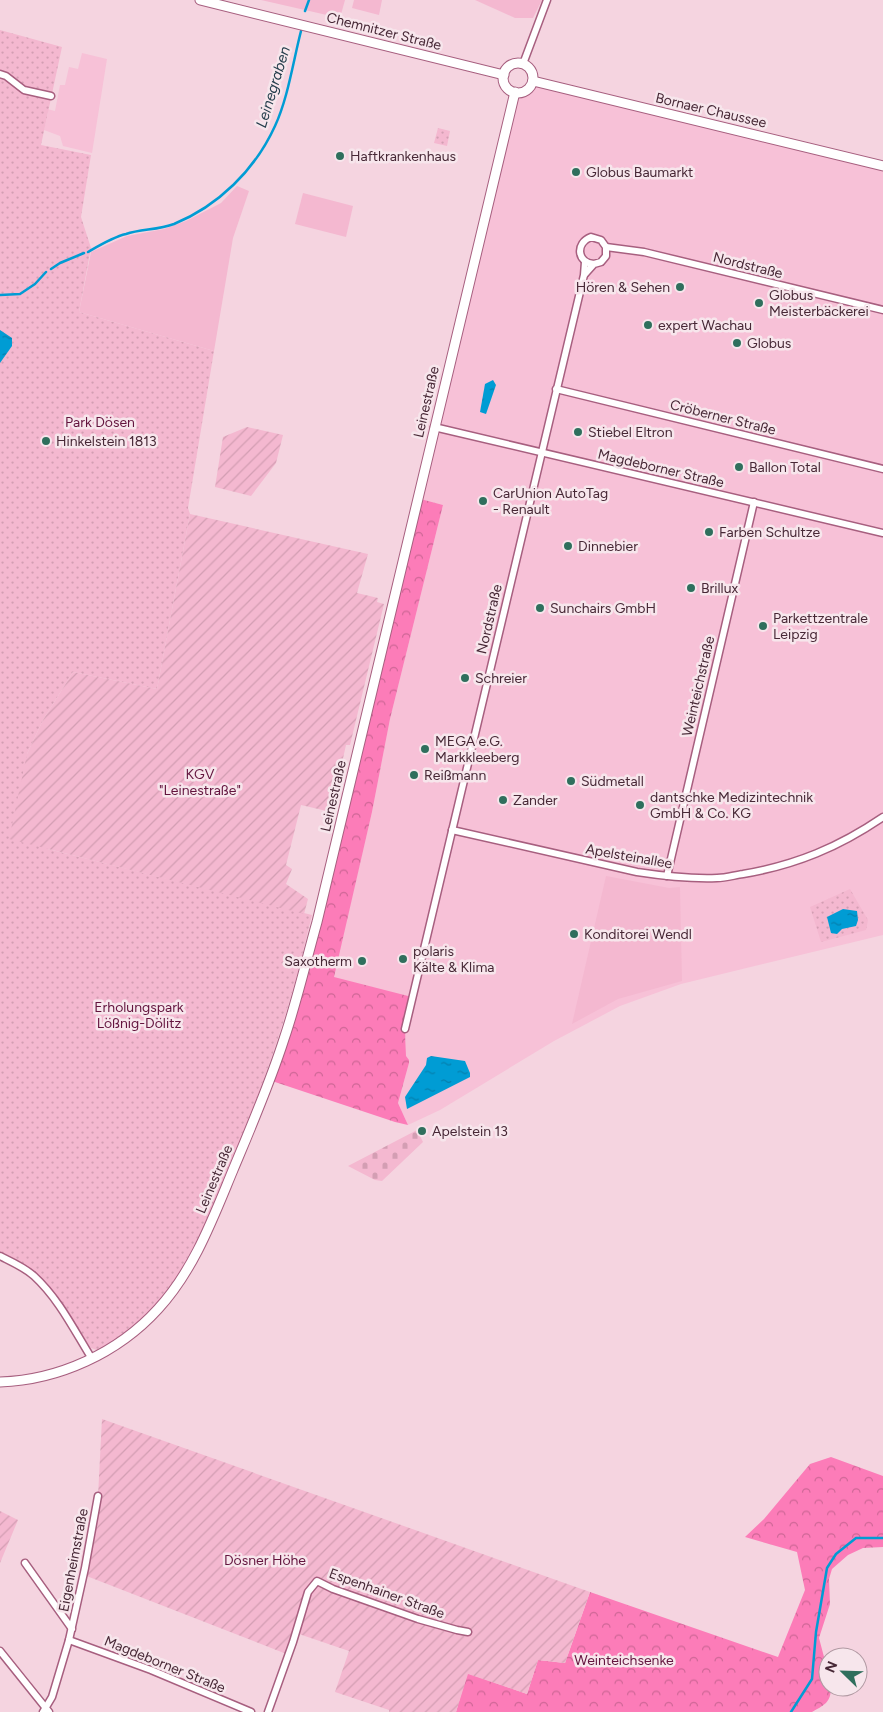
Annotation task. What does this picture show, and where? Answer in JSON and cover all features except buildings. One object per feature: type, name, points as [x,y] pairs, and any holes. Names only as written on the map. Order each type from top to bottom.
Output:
[{"type":"main road","name":"Chemnitzer Straße","points":[[200,0],[504,75]]},
{"type":"main road","points":[[516,63],[523,64],[532,72],[533,82],[526,90],[520,93],[514,92],[506,87],[504,75],[510,65],[516,63]]},
{"type":"main road","name":"Bornaer Chaussee","points":[[533,82],[883,166]]},
{"type":"main road","name":"Leinestraße","points":[[0,1382],[38,1378],[74,1367],[92,1359],[140,1327],[157,1310],[180,1282],[196,1254],[272,1072],[294,1007],[317,922],[514,92]]},
{"type":"street","points":[[523,64],[547,0]]},
{"type":"street","points":[[0,74],[6,76],[24,90],[51,96]]},
{"type":"street","name":"Nordstraße","points":[[405,1029],[556,389],[585,274],[585,262],[580,255],[580,246],[591,237],[598,238],[606,247],[604,259],[594,264],[585,274]]},
{"type":"street","name":"Nordstraße","points":[[606,247],[644,252],[883,310]]},
{"type":"street","points":[[585,262],[594,264]]},
{"type":"street","name":"Cröberner Straße","points":[[556,389],[883,468]]},
{"type":"street","name":"Magdeborner Straße","points":[[434,427],[883,533]]},
{"type":"street","name":"Weinteichstraße","points":[[667,876],[754,502]]},
{"type":"street","name":"Apelsteinallee","points":[[452,830],[604,866],[667,876],[718,878],[798,862],[847,839],[883,817]]},
{"type":"street","points":[[0,1256],[33,1275],[53,1296],[63,1309],[92,1359]]},
{"type":"street","name":"Eigenheimstraße","points":[[46,1710],[55,1690],[72,1629],[98,1496]]},
{"type":"street","name":"Eigenheimstraße","points":[[25,1563],[72,1629]]},
{"type":"street","name":"Espenhainer Straße","points":[[268,1712],[293,1642],[308,1592],[317,1581],[333,1589],[418,1619],[468,1632]]},
{"type":"street","name":"Magdeborner Straße","points":[[69,1640],[151,1670],[251,1712]]},
{"type":"street","points":[[0,1651],[46,1710]]},
{"type":"shaded area","points":[[82,53],[107,59],[92,153],[63,146],[60,136],[44,130],[48,113],[47,109],[55,111],[60,85],[65,85],[69,67],[78,69]]},
{"type":"shaded area","points":[[532,84],[883,166],[883,935],[681,984],[620,1006],[554,1041],[440,1110],[408,1125],[398,1103],[409,1063],[406,1057],[406,1038],[333,978],[372,812],[390,719],[443,505],[417,498],[518,93],[527,90]]},
{"type":"green space","points":[[261,0],[345,0],[340,18]]},
{"type":"green space","points":[[354,0],[382,0],[379,15],[352,8]]},
{"type":"green space","points":[[475,0],[542,0],[533,18],[515,18]]},
{"type":"green space","points":[[0,30],[62,47],[41,145],[91,155],[81,217],[91,248],[79,312],[214,351],[188,508],[190,514],[157,689],[73,672],[43,720],[27,754],[48,849],[312,915],[284,1021],[240,1141],[193,1252],[180,1276],[148,1315],[119,1339],[97,1350],[91,1348],[86,1342],[61,1302],[41,1278],[15,1261],[0,1257]]},
{"type":"green space","points":[[438,128],[450,131],[447,146],[434,143]]},
{"type":"green space","points":[[237,186],[249,191],[233,238],[214,351],[79,312],[91,252],[127,236],[164,229],[186,221],[221,203]]},
{"type":"green space","points":[[303,193],[353,206],[346,237],[295,224]]},
{"type":"green space","points":[[247,427],[283,435],[276,463],[251,496],[215,487],[223,437]]},
{"type":"green space","points":[[417,498],[443,505],[390,719],[372,812],[334,977],[412,997],[405,1029],[406,1056],[409,1063],[398,1103],[408,1125],[269,1080],[284,1039]]},
{"type":"green space","name":"KGV \"Leinestraße\"","points":[[190,514],[368,554],[357,593],[378,598],[377,602],[384,604],[350,745],[346,745],[331,812],[301,805],[286,865],[292,869],[286,884],[308,899],[304,914],[9,839],[27,754],[43,720],[73,672],[157,689]]},
{"type":"green space","points":[[606,876],[669,888],[680,887],[682,981],[618,999],[572,1024]]},
{"type":"green space","points":[[850,889],[868,920],[866,930],[821,942],[810,907]]},
{"type":"green space","points":[[417,1130],[423,1142],[382,1181],[375,1180],[348,1166]]},
{"type":"green space","name":"Dösner Höhe","points":[[102,1419],[590,1592],[565,1663],[538,1660],[527,1694],[468,1674],[456,1712],[389,1712],[389,1710],[335,1692],[349,1651],[296,1633],[289,1655],[84,1575],[98,1496]]},
{"type":"green space","name":"Weinteichsenke","points":[[831,1457],[883,1476],[883,1547],[863,1548],[848,1555],[832,1569],[829,1579],[830,1604],[819,1638],[821,1647],[818,1647],[818,1697],[830,1697],[823,1705],[812,1712],[456,1712],[467,1673],[527,1694],[538,1660],[565,1663],[590,1592],[778,1657],[805,1590],[797,1552],[745,1537],[764,1519],[810,1464]]},
{"type":"green space","points":[[0,1511],[18,1520],[0,1563]]},
{"type":"water","points":[[0,330],[12,338],[12,346],[0,363]]},
{"type":"water","points":[[493,380],[496,385],[486,414],[480,412],[485,384]]},
{"type":"water","points":[[843,909],[857,911],[858,920],[856,926],[842,929],[837,934],[831,933],[827,917]]},
{"type":"water","points":[[431,1056],[465,1061],[470,1077],[407,1109],[405,1097],[426,1065],[427,1058]]},
{"type":"waterway","name":"Leinegraben","points":[[305,11],[309,0]]},
{"type":"waterway","name":"Leinegraben","points":[[88,252],[121,235],[174,224],[206,207],[234,185],[246,172],[267,142],[280,115],[301,31]]},
{"type":"waterway","name":"Leinegraben","points":[[51,269],[84,253]]},
{"type":"waterway","name":"Leinegraben","points":[[0,295],[20,294],[35,284],[46,272]]},
{"type":"waterway","points":[[791,1712],[812,1679],[816,1632],[827,1568],[836,1554],[856,1538],[883,1538]]},
{"type":"place","name":"Haftkrankenhaus","points":[[340,156]]},
{"type":"place","name":"Globus Baumarkt","points":[[576,172]]},
{"type":"place","name":"Hören & Sehen","points":[[680,287]]},
{"type":"place","name":"Globus Meisterbäckerei","points":[[759,303]]},
{"type":"place","name":"expert Wachau","points":[[648,325]]},
{"type":"place","name":"Globus","points":[[737,343]]},
{"type":"place","name":"Stiebel Eltron","points":[[578,432]]},
{"type":"place","name":"Hinkelstein 1813","points":[[46,441]]},
{"type":"place","name":"Ballon Total","points":[[739,467]]},
{"type":"place","name":"CarUnion AutoTag - Renault","points":[[483,501]]},
{"type":"place","name":"Farben Schultze","points":[[709,532]]},
{"type":"place","name":"Dinnebier","points":[[568,546]]},
{"type":"place","name":"Brillux","points":[[691,588]]},
{"type":"place","name":"Sunchairs GmbH","points":[[540,608]]},
{"type":"place","name":"Parkettzentrale Leipzig","points":[[763,626]]},
{"type":"place","name":"Schreier","points":[[465,678]]},
{"type":"place","name":"MEGA e.G. Markkleeberg","points":[[425,749]]},
{"type":"place","name":"Reißmann","points":[[414,775]]},
{"type":"place","name":"Südmetall","points":[[571,781]]},
{"type":"place","name":"Zander","points":[[503,800]]},
{"type":"place","name":"dantschke Medizintechnik GmbH & Co. KG","points":[[640,805]]},
{"type":"place","name":"Konditorei Wendl","points":[[574,934]]},
{"type":"place","name":"polaris Kälte & Klima","points":[[403,959]]},
{"type":"place","name":"Saxotherm","points":[[362,961]]},
{"type":"place","name":"Apelstein 13","points":[[422,1131]]},
{"type":"park label","name":"Park Dösen","points":[[100,422]]},
{"type":"park label","name":"Erholungspark Lößnig-Dölitz","points":[[139,1016]]}]
